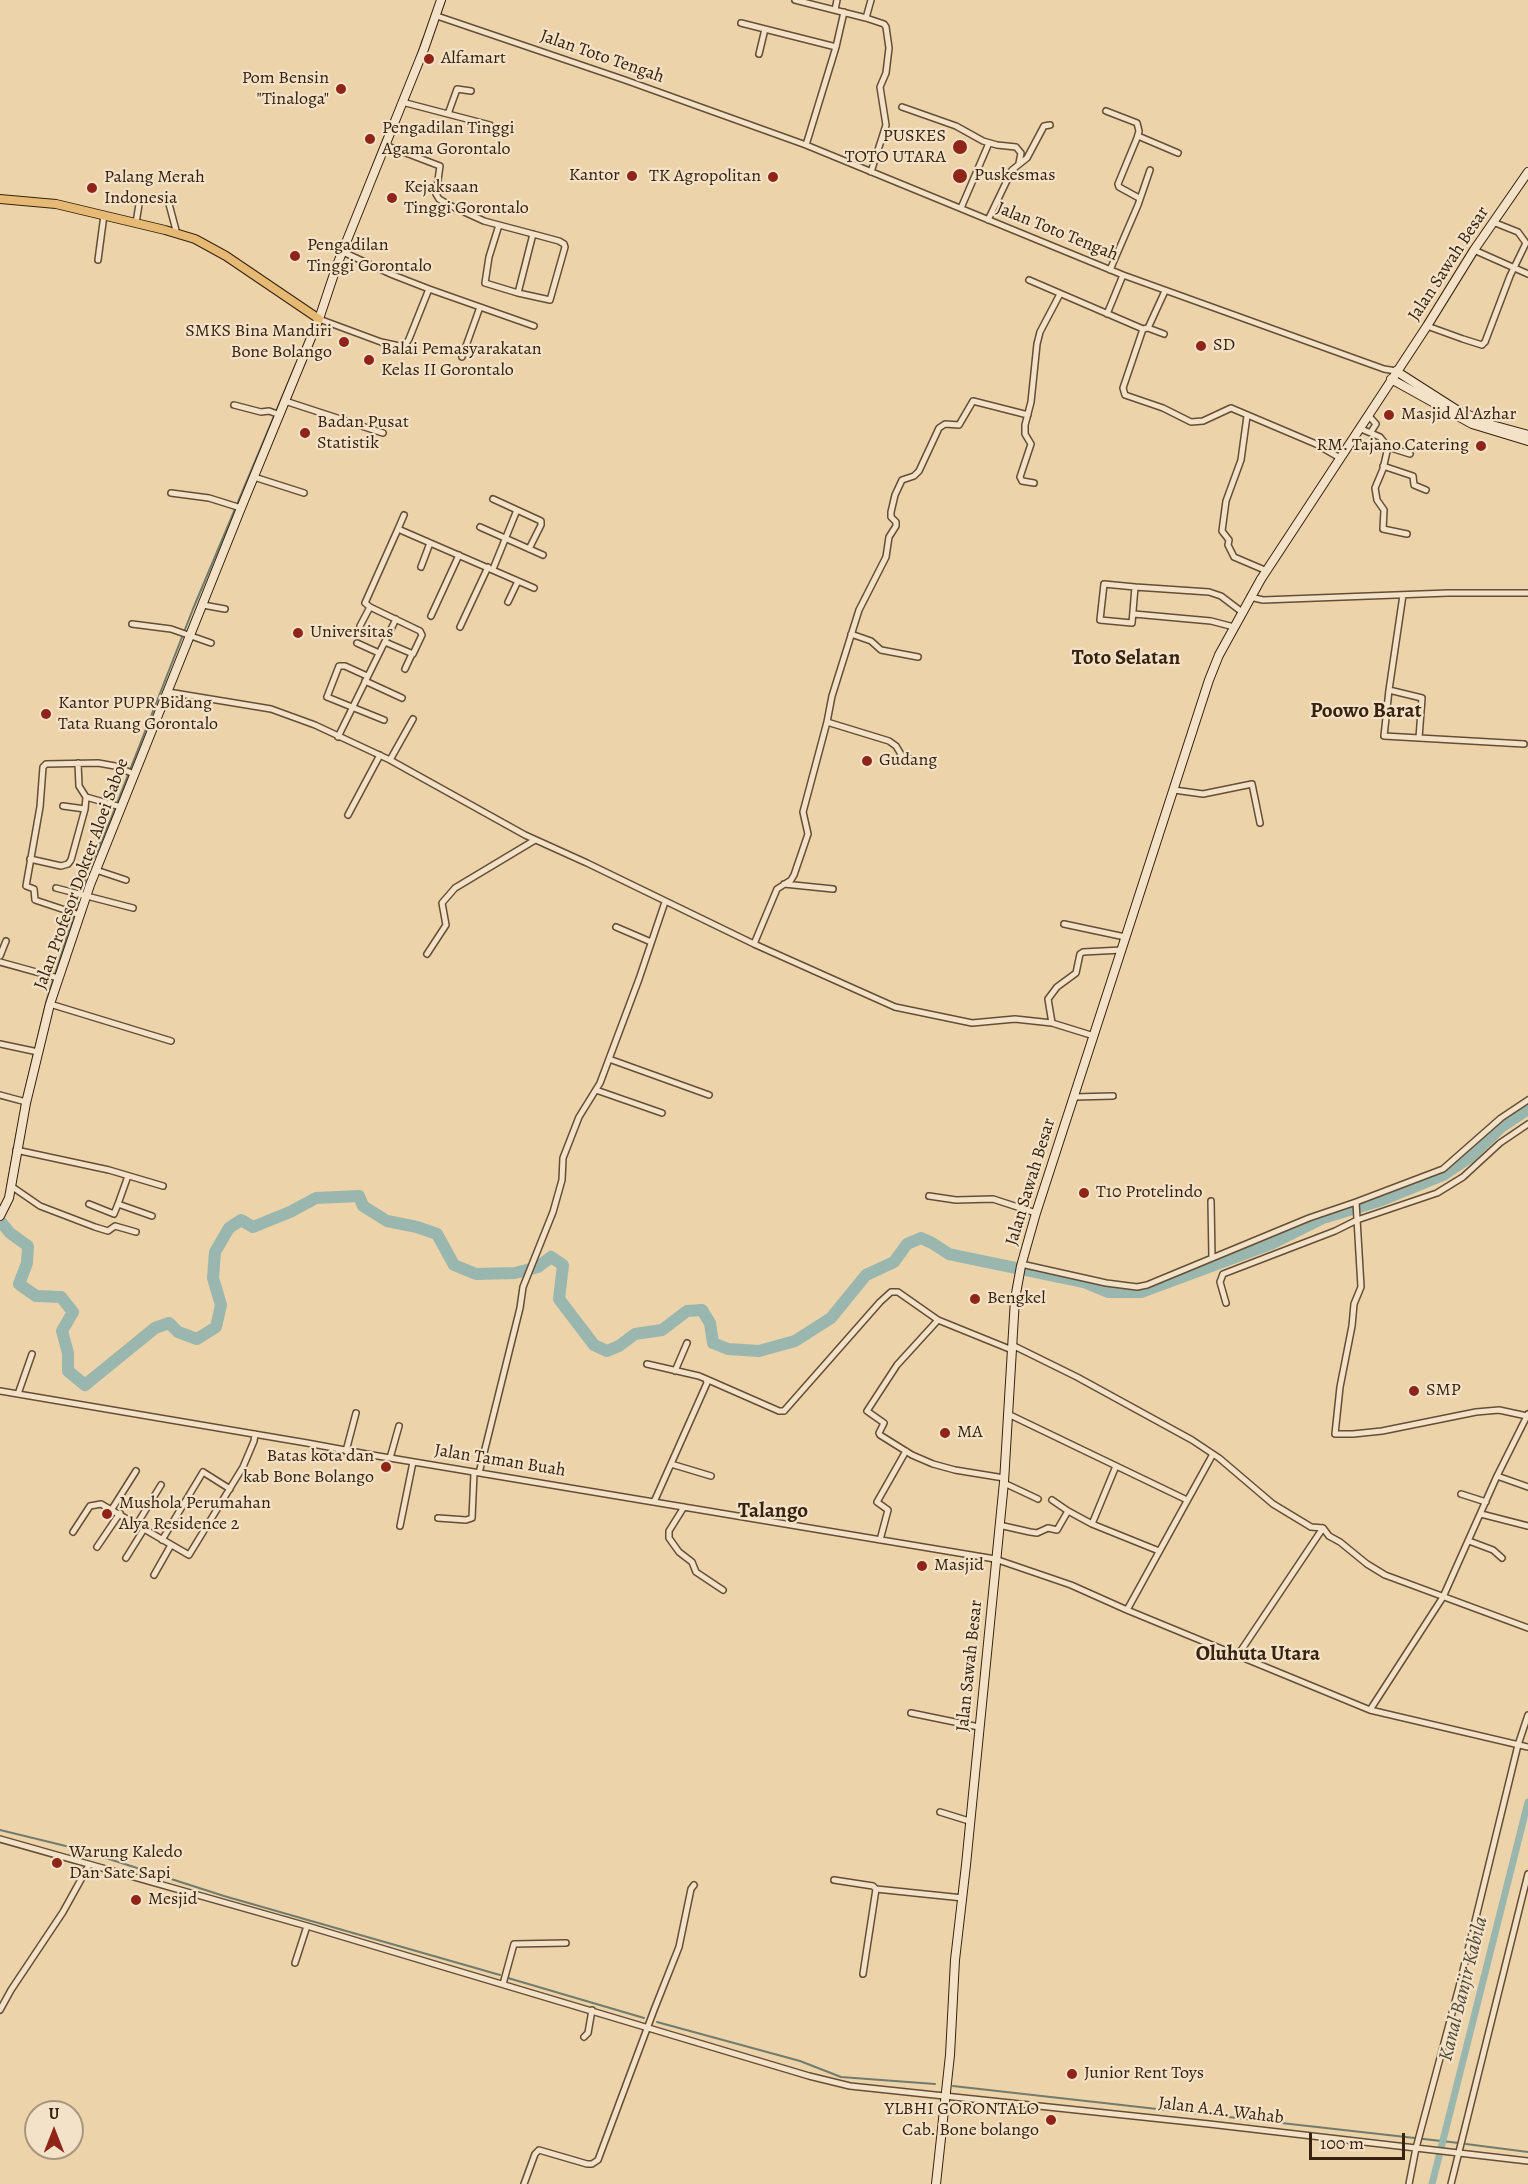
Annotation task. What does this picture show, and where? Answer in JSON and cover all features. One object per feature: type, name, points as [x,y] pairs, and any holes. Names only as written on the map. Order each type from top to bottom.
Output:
[{"type":"main road","name":"Jalan Profesor Dokter Aloei Saboe","points":[[0,1216],[5,1208],[11,1186],[22,1100],[75,913],[96,870],[121,807],[131,773],[168,692],[188,636],[203,605],[237,507],[254,477],[276,413],[285,401],[319,319],[343,252],[437,16],[441,0]]},
{"type":"main road","name":"Jalan Sawah Besar","points":[[936,2184],[950,2055],[955,1960],[1004,1481],[1015,1299],[1021,1265],[1036,1213],[1209,680],[1234,627],[1250,597],[1474,250],[1528,172]]},
{"type":"main road","points":[[0,199],[45,202],[195,239],[226,256],[319,319]]},
{"type":"main road","points":[[1396,371],[1480,423],[1528,441]]},
{"type":"main road","points":[[1391,379],[1455,416],[1528,435]]},
{"type":"street","points":[[795,0],[885,25],[890,48],[886,73],[880,87],[885,130],[871,172]]},
{"type":"street","points":[[834,10],[837,0]]},
{"type":"street","points":[[866,18],[871,0]]},
{"type":"street","points":[[806,145],[836,47],[844,12]]},
{"type":"street","name":"Jalan Toto Tengah","points":[[437,16],[806,145],[1123,275],[1384,369],[1396,371]]},
{"type":"street","points":[[741,23],[836,47]]},
{"type":"street","points":[[759,54],[765,29]]},
{"type":"street","points":[[448,114],[457,89],[471,91]]},
{"type":"street","points":[[402,102],[490,125]]},
{"type":"street","points":[[902,107],[956,126],[975,138],[989,143],[1016,147],[1021,153],[1019,163]]},
{"type":"street","points":[[1106,111],[1137,123],[1138,136],[1118,184],[1119,188],[1139,198]]},
{"type":"street","points":[[988,220],[1012,170],[1027,158],[1044,126],[1050,125]]},
{"type":"street","points":[[1138,136],[1178,153]]},
{"type":"street","points":[[961,208],[989,143]]},
{"type":"street","points":[[385,145],[440,166],[437,197],[473,217],[562,242],[565,247],[550,300],[488,285],[484,282],[499,225]]},
{"type":"street","points":[[1110,270],[1150,170]]},
{"type":"street","points":[[136,223],[140,198],[166,200],[177,234]]},
{"type":"street","points":[[98,261],[104,216]]},
{"type":"street","points":[[1427,326],[1444,334],[1484,344],[1513,269],[1526,243],[1518,232],[1493,222]]},
{"type":"street","points":[[518,293],[533,234]]},
{"type":"street","points":[[1474,250],[1528,274]]},
{"type":"street","points":[[343,252],[429,289],[534,326]]},
{"type":"street","points":[[1107,314],[1123,275]]},
{"type":"street","points":[[1029,280],[1107,314],[1164,334]]},
{"type":"street","points":[[319,319],[381,342],[404,347],[410,339],[429,289]]},
{"type":"street","points":[[1165,291],[1145,328],[1123,393],[1163,408],[1191,422],[1203,421],[1228,408],[1234,408],[1247,416],[1316,444],[1340,458]]},
{"type":"street","points":[[1034,483],[1022,481],[1020,477],[1031,444],[1025,434],[1031,402],[1036,344],[1060,294]]},
{"type":"street","points":[[462,357],[480,307]]},
{"type":"street","points":[[1384,369],[1391,379]]},
{"type":"street","points":[[754,944],[777,889],[788,882],[794,874],[808,834],[802,812],[832,696],[865,597],[886,557],[890,537],[896,526],[896,522],[890,515],[902,480],[920,471],[939,428],[945,424],[959,425],[975,400],[1028,415]]},
{"type":"street","points":[[285,401],[382,433]]},
{"type":"street","points":[[234,405],[261,412],[276,413]]},
{"type":"street","points":[[1368,415],[1376,422],[1371,432]]},
{"type":"street","points":[[1247,416],[1241,460],[1226,501],[1222,531],[1229,540],[1228,545],[1234,557],[1267,571]]},
{"type":"street","points":[[1359,428],[1384,439],[1388,447],[1375,489],[1377,500],[1384,510],[1383,530],[1407,534]]},
{"type":"street","points":[[1388,447],[1410,454]]},
{"type":"street","points":[[1383,466],[1412,476],[1414,485],[1426,490]]},
{"type":"street","points":[[254,477],[304,493]]},
{"type":"street","points":[[171,493],[202,497],[237,507]]},
{"type":"street","points":[[494,499],[541,521],[529,549]]},
{"type":"street","points":[[460,627],[506,538],[517,510]]},
{"type":"street","points":[[404,515],[365,602],[370,607],[421,632],[405,669]]},
{"type":"street","points":[[480,527],[543,555]]},
{"type":"street","points":[[398,529],[534,588]]},
{"type":"street","points":[[421,567],[430,543]]},
{"type":"street","points":[[431,616],[459,555]]},
{"type":"street","points":[[508,602],[518,581]]},
{"type":"street","points":[[1135,586],[1133,622],[1130,624],[1102,621],[1100,618],[1104,584],[1135,586],[1209,592],[1221,596],[1242,612]]},
{"type":"street","points":[[1250,597],[1263,600],[1448,593],[1528,593]]},
{"type":"street","points":[[1403,596],[1384,736],[1524,744]]},
{"type":"street","points":[[203,605],[225,609]]},
{"type":"street","points":[[360,626],[370,607]]},
{"type":"street","points":[[1134,614],[1211,621],[1234,627]]},
{"type":"street","points":[[339,737],[396,619]]},
{"type":"street","points":[[132,624],[161,627],[211,643]]},
{"type":"street","points":[[851,634],[871,641],[881,650],[918,657]]},
{"type":"street","points":[[385,642],[412,654]]},
{"type":"street","points":[[357,644],[379,653]]},
{"type":"street","points":[[384,720],[327,697],[338,668],[345,666],[402,698]]},
{"type":"street","points":[[1389,690],[1422,698],[1419,738]]},
{"type":"street","points":[[168,692],[271,709],[315,725],[390,760],[470,807],[535,840],[754,944],[895,1007],[910,1012],[972,1023],[1015,1019],[1052,1023],[1094,1036]]},
{"type":"street","points":[[390,760],[413,719]]},
{"type":"street","points":[[827,722],[889,741],[896,746],[902,756],[916,761]]},
{"type":"street","points":[[348,815],[380,755]]},
{"type":"street","points":[[30,859],[61,866],[68,864],[71,860],[85,809],[86,797],[79,786],[78,763]]},
{"type":"street","points":[[75,913],[34,899],[34,889],[27,887],[26,884],[39,814],[43,767],[46,764],[105,764],[131,773]]},
{"type":"street","points":[[1174,790],[1203,794],[1252,784],[1260,823]]},
{"type":"street","points":[[86,797],[121,807]]},
{"type":"street","points":[[63,806],[85,809]]},
{"type":"street","points":[[427,954],[446,925],[442,903],[455,888],[535,840]]},
{"type":"street","points":[[96,870],[126,880]]},
{"type":"street","points":[[783,884],[833,889]]},
{"type":"street","points":[[56,888],[133,908]]},
{"type":"street","points":[[438,1518],[466,1520],[472,1518],[477,1473],[520,1308],[523,1287],[553,1212],[562,1180],[565,1150],[609,1059],[665,902]]},
{"type":"street","points":[[1064,924],[1125,937]]},
{"type":"street","points":[[616,927],[651,942]]},
{"type":"street","points":[[0,956],[6,941]]},
{"type":"street","points":[[1052,1023],[1048,999],[1057,987],[1076,973],[1080,954],[1122,950]]},
{"type":"street","points":[[0,962],[58,978]]},
{"type":"street","points":[[50,1004],[171,1041]]},
{"type":"street","points":[[0,1044],[34,1052]]},
{"type":"street","points":[[609,1059],[709,1095]]},
{"type":"street","points":[[596,1090],[662,1113]]},
{"type":"street","points":[[0,1095],[22,1100]]},
{"type":"street","points":[[1074,1097],[1113,1096]]},
{"type":"street","points":[[1021,1265],[1106,1283],[1137,1287],[1147,1285],[1309,1218],[1356,1203],[1443,1168],[1501,1118],[1528,1100]]},
{"type":"street","points":[[1226,1303],[1220,1282],[1223,1274],[1335,1231],[1357,1218],[1422,1199],[1452,1185],[1500,1143],[1528,1124]]},
{"type":"street","points":[[16,1150],[163,1185]]},
{"type":"street","points":[[88,1204],[114,1214],[128,1176]]},
{"type":"street","points":[[11,1186],[40,1206],[95,1227],[108,1231],[116,1226],[136,1232]]},
{"type":"street","points":[[929,1196],[956,1200],[993,1199],[1036,1213]]},
{"type":"street","points":[[1211,1201],[1212,1258]]},
{"type":"street","points":[[1356,1203],[1361,1287],[1353,1308],[1335,1434],[1382,1431],[1476,1412],[1499,1410],[1528,1415],[1497,1476],[1443,1597],[1370,1710]]},
{"type":"street","points":[[118,1204],[152,1216]]},
{"type":"street","points":[[647,1364],[706,1379],[782,1411],[808,1385],[888,1294],[898,1292],[938,1320],[1055,1365],[1152,1417],[1213,1454],[1273,1504],[1311,1527],[1323,1528],[1329,1536],[1376,1570],[1528,1628]]},
{"type":"street","points":[[938,1320],[902,1360],[866,1410],[884,1423],[879,1435],[933,1464],[1004,1481],[1038,1500]]},
{"type":"street","points":[[675,1371],[687,1343]]},
{"type":"street","points":[[18,1394],[32,1354]]},
{"type":"street","points":[[654,1502],[706,1387],[706,1379]]},
{"type":"street","name":"Jalan Taman Buah","points":[[0,1391],[477,1473],[995,1558],[1036,1571],[1370,1710],[1523,1746]]},
{"type":"street","points":[[346,1451],[356,1413]]},
{"type":"street","points":[[1008,1414],[1187,1500]]},
{"type":"street","points":[[390,1458],[399,1426]]},
{"type":"street","points":[[73,1532],[90,1506],[101,1504],[189,1555],[230,1489],[250,1450],[255,1434]]},
{"type":"street","points":[[880,1540],[888,1510],[877,1502],[906,1451]]},
{"type":"street","points":[[1126,1610],[1213,1454]]},
{"type":"street","points":[[400,1526],[413,1462]]},
{"type":"street","points":[[671,1464],[711,1476]]},
{"type":"street","points":[[1092,1524],[1116,1466]]},
{"type":"street","points":[[112,1509],[136,1471]]},
{"type":"street","points":[[162,1540],[203,1472],[230,1489]]},
{"type":"street","points":[[1497,1476],[1528,1486]]},
{"type":"street","points":[[137,1524],[161,1485]]},
{"type":"street","points":[[1461,1494],[1486,1502]]},
{"type":"street","points":[[1052,1500],[1092,1524],[1159,1551]]},
{"type":"street","points":[[684,1507],[669,1531],[669,1538],[679,1552],[692,1562],[696,1572],[723,1590]]},
{"type":"street","points":[[999,1525],[1037,1533],[1048,1528],[1057,1530],[1068,1510]]},
{"type":"street","points":[[97,1547],[120,1513]]},
{"type":"street","points":[[1481,1514],[1528,1526]]},
{"type":"street","points":[[1238,1655],[1323,1528]]},
{"type":"street","points":[[126,1558],[144,1529]]},
{"type":"street","points":[[1469,1541],[1493,1550],[1502,1558]]},
{"type":"street","points":[[154,1575],[171,1545]]},
{"type":"street","points":[[911,1713],[979,1727]]},
{"type":"street","points":[[1409,2184],[1523,1746],[1528,1715]]},
{"type":"street","points":[[940,1812],[969,1821]]},
{"type":"street","name":"Jalan A.A. Wahab","points":[[0,1839],[307,1926],[843,2084],[1528,2161]]},
{"type":"street","points":[[0,2010],[55,1926],[89,1864]]},
{"type":"street","points":[[1451,2184],[1528,1874]]},
{"type":"street","points":[[834,1880],[876,1888],[963,1898]]},
{"type":"street","points":[[524,2184],[539,2150],[587,2164],[598,2160],[647,2027],[680,1947],[691,1889],[694,1885]]},
{"type":"street","points":[[863,1974],[873,1894],[876,1888]]},
{"type":"street","points":[[295,1963],[307,1926]]},
{"type":"street","points":[[503,1984],[514,1944],[566,1944]]},
{"type":"street","points":[[584,2037],[588,2033],[592,2010]]},
{"type":"waterway","points":[[415,62],[423,39]]},
{"type":"waterway","points":[[359,201],[391,120]]},
{"type":"waterway","points":[[23,1100],[47,999],[87,874],[193,609],[296,364]]},
{"type":"waterway","points":[[0,1221],[10,1233],[28,1246],[27,1263],[19,1284],[36,1296],[61,1297],[73,1312],[62,1331],[68,1353],[68,1371],[85,1385],[155,1328],[169,1323],[178,1332],[197,1339],[216,1327],[221,1305],[213,1278],[215,1252],[229,1228],[241,1220],[253,1227],[290,1212],[316,1198],[359,1196],[363,1206],[387,1221],[437,1234],[454,1265],[476,1274],[515,1273],[538,1267],[551,1257],[563,1265],[559,1299],[594,1345],[607,1351],[619,1346],[635,1334],[662,1330],[687,1311],[702,1310],[710,1323],[713,1343],[728,1349],[759,1351],[795,1341],[831,1318],[866,1275],[894,1262],[907,1244],[921,1238],[949,1254],[1084,1282],[1108,1292],[1141,1292],[1273,1243],[1323,1218],[1382,1200],[1443,1175],[1470,1157],[1501,1127],[1528,1109]]},
{"type":"waterway","points":[[7,1188],[17,1132]]},
{"type":"waterway","name":"Kanal Banjir Kabila","points":[[1432,2184],[1528,1802]]},
{"type":"waterway","points":[[0,1830],[78,1849],[224,1896],[500,1975]]},
{"type":"waterway","points":[[508,1978],[644,2018]]},
{"type":"waterway","points":[[657,2022],[800,2061],[841,2077],[935,2084]]},
{"type":"waterway","points":[[953,2086],[1459,2143]]},
{"type":"waterway","points":[[1466,2144],[1528,2152]]},
{"type":"place","name":"Alfamart","points":[[429,59]]},
{"type":"place","name":"Pom Bensin \"Tinaloga\"","points":[[341,89]]},
{"type":"place","name":"Pengadilan Tinggi Agama Gorontalo","points":[[370,139]]},
{"type":"place","name":"PUSKES TOTO UTARA","points":[[960,147]]},
{"type":"place","name":"Kantor","points":[[632,176]]},
{"type":"place","name":"Puskesmas","points":[[960,176]]},
{"type":"place","name":"TK Agropolitan","points":[[773,177]]},
{"type":"place","name":"Palang Merah Indonesia","points":[[92,188]]},
{"type":"place","name":"Kejaksaan Tinggi Gorontalo","points":[[392,198]]},
{"type":"place","name":"Pengadilan Tinggi Gorontalo","points":[[295,256]]},
{"type":"place","name":"SMKS Bina Mandiri Bone Bolango","points":[[344,342]]},
{"type":"place","name":"SD","points":[[1201,346]]},
{"type":"place","name":"Balai Pemasyarakatan Kelas II Gorontalo","points":[[369,360]]},
{"type":"place","name":"Masjid Al Azhar","points":[[1389,415]]},
{"type":"place","name":"Badan Pusat Statistik","points":[[305,433]]},
{"type":"place","name":"RM. Tajano Catering","points":[[1481,446]]},
{"type":"place","name":"Universitas","points":[[298,633]]},
{"type":"place","name":"Kantor PUPR Bidang Tata Ruang Gorontalo","points":[[46,714]]},
{"type":"place","name":"Gudang","points":[[867,761]]},
{"type":"place","name":"T10 Protelindo","points":[[1084,1193]]},
{"type":"place","name":"Bengkel","points":[[975,1299]]},
{"type":"place","name":"SMP","points":[[1414,1391]]},
{"type":"place","name":"MA","points":[[945,1433]]},
{"type":"place","name":"Batas kota dan kab Bone Bolango","points":[[386,1467]]},
{"type":"place","name":"Mushola Perumahan Alya Residence 2","points":[[107,1514]]},
{"type":"place","name":"Masjid","points":[[922,1566]]},
{"type":"place","name":"Warung Kaledo Dan Sate Sapi","points":[[57,1863]]},
{"type":"place","name":"Mesjid","points":[[136,1900]]},
{"type":"place","name":"Junior Rent Toys","points":[[1072,2074]]},
{"type":"place","name":"YLBHI GORONTALO Cab. Bone bolango","points":[[1051,2120]]},
{"type":"district","name":"Toto Selatan","points":[[1126,659]]},
{"type":"district","name":"Poowo Barat","points":[[1366,712]]},
{"type":"district","name":"Talango","points":[[773,1512]]},
{"type":"district","name":"Oluhuta Utara","points":[[1258,1655]]}]
